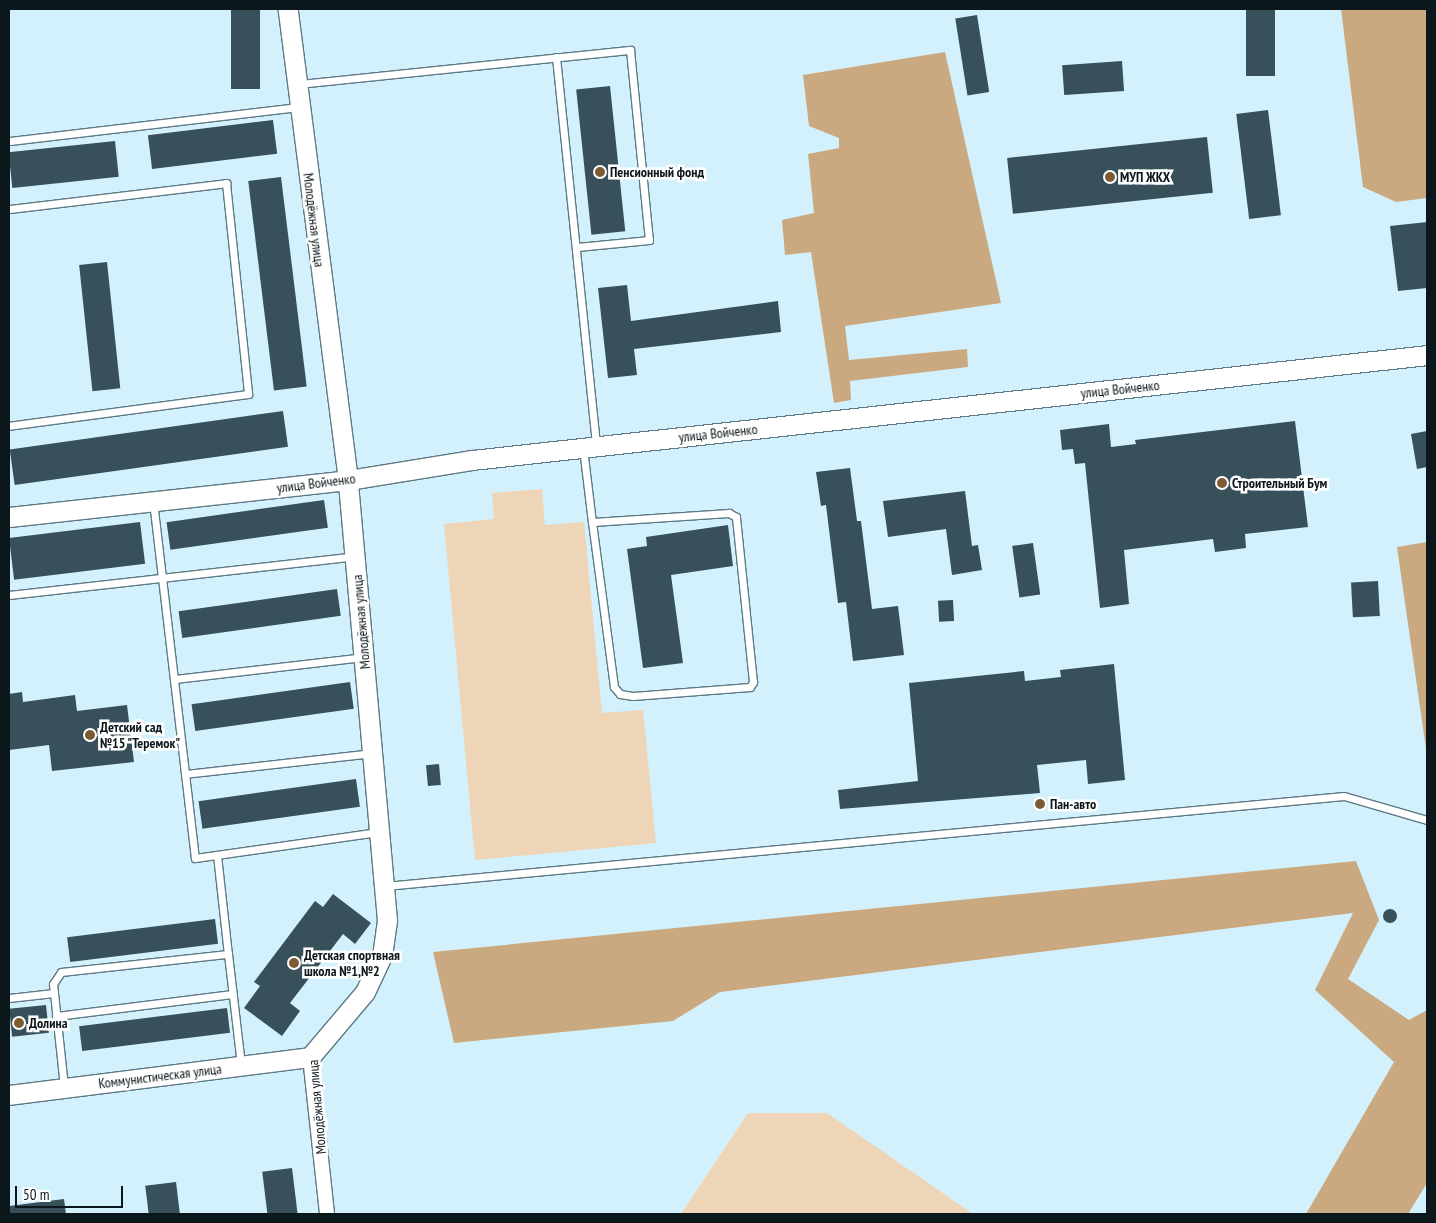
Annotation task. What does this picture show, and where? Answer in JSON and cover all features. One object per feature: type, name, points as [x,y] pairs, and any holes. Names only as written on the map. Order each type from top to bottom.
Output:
[{"type":"main road","name":"Молодёжная улица","points":[[288,9],[348,480],[388,920],[382,956],[365,992],[310,1057]]},
{"type":"main road","name":"улица Войченко","points":[[9,517],[348,480],[472,460],[1427,355]]},
{"type":"main road","name":"Коммунистическая улица","points":[[9,1095],[310,1057]]},
{"type":"street","name":"Молодёжная улица","points":[[310,1057],[327,1214]]},
{"type":"lane","points":[[297,85],[630,50],[649,240],[577,247]]},
{"type":"lane","points":[[556,57],[577,247],[590,447],[592,522],[614,687],[620,694],[633,696],[750,687],[753,682],[736,518],[729,512],[592,522]]},
{"type":"lane","points":[[9,141],[300,107]]},
{"type":"lane","points":[[9,209],[226,183],[248,394],[9,426]]},
{"type":"lane","points":[[152,501],[195,858],[380,832]]},
{"type":"lane","points":[[9,595],[355,556]]},
{"type":"lane","points":[[174,679],[364,657]]},
{"type":"lane","points":[[185,774],[372,753]]},
{"type":"lane","points":[[384,886],[1344,796],[1427,820]]},
{"type":"lane","points":[[217,855],[241,1065]]},
{"type":"lane","points":[[64,1088],[53,984],[61,972],[228,954]]},
{"type":"lane","points":[[9,998],[54,993]]},
{"type":"lane","points":[[56,1016],[233,994]]},
{"type":"shaded area","points":[[1341,9],[1427,9],[1427,198],[1396,202],[1363,187]]},
{"type":"shaded area","points":[[945,52],[1001,303],[845,326],[849,360],[967,349],[968,367],[850,381],[851,400],[834,403],[811,252],[785,255],[782,220],[814,213],[808,154],[839,148],[839,138],[809,126],[803,75]]},
{"type":"shaded area","points":[[542,489],[545,525],[584,522],[602,713],[643,710],[656,843],[475,860],[444,524],[494,519],[492,493]]},
{"type":"shaded area","points":[[1427,542],[1427,756],[1397,547]]},
{"type":"shaded area","points":[[1356,861],[1379,920],[1348,979],[1409,1020],[1427,1010],[1427,1183],[1408,1214],[1306,1214],[1394,1062],[1315,990],[1353,913],[720,992],[673,1021],[454,1043],[433,952]]},
{"type":"shaded area","points":[[748,1113],[827,1113],[973,1214],[681,1214]]},
{"type":"building","points":[[231,9],[260,9],[260,89],[231,89]]},
{"type":"building","points":[[1246,9],[1275,9],[1275,76],[1246,76]]},
{"type":"building","points":[[977,15],[989,92],[967,95],[955,18]]},
{"type":"building","points":[[1122,61],[1124,91],[1064,95],[1062,65]]},
{"type":"building","points":[[610,86],[625,231],[591,235],[576,90]]},
{"type":"building","points":[[1268,110],[1281,215],[1249,219],[1236,114]]},
{"type":"building","points":[[273,120],[277,154],[152,169],[148,135]]},
{"type":"building","name":"МУП ЖКХ","points":[[1207,137],[1213,193],[1013,214],[1007,158]]},
{"type":"building","points":[[115,141],[119,177],[12,188],[9,152]]},
{"type":"building","points":[[281,177],[307,386],[274,390],[248,181]]},
{"type":"building","points":[[1427,222],[1427,288],[1398,291],[1390,226]]},
{"type":"building","points":[[107,262],[120,388],[92,391],[79,265]]},
{"type":"building","points":[[627,285],[631,321],[778,301],[781,332],[634,349],[637,375],[608,378],[598,288]]},
{"type":"building","points":[[283,411],[288,447],[15,485],[10,449]]},
{"type":"building","name":"Строительный Бум","points":[[1295,421],[1308,527],[1245,534],[1246,548],[1215,552],[1213,539],[1124,550],[1129,604],[1100,608],[1085,463],[1075,464],[1073,449],[1062,450],[1060,430],[1109,424],[1111,447],[1136,444],[1135,440]]},
{"type":"building","points":[[1427,431],[1427,467],[1417,469],[1411,434]]},
{"type":"building","points":[[850,468],[857,521],[861,521],[872,609],[898,606],[904,655],[853,661],[846,602],[838,603],[826,505],[821,506],[816,472]]},
{"type":"building","points":[[965,491],[972,546],[978,545],[982,570],[952,575],[946,529],[888,537],[883,501]]},
{"type":"building","points":[[324,500],[328,528],[170,550],[167,522]]},
{"type":"building","points":[[140,522],[145,564],[14,580],[9,538]]},
{"type":"building","points":[[728,525],[733,566],[671,575],[683,663],[643,668],[627,549],[647,546],[646,537]]},
{"type":"building","points":[[1033,543],[1040,594],[1019,597],[1012,546]]},
{"type":"building","points":[[1378,581],[1380,616],[1353,617],[1351,582]]},
{"type":"building","points":[[337,589],[341,616],[182,638],[179,611]]},
{"type":"building","points":[[953,600],[954,621],[939,622],[938,601]]},
{"type":"building","points":[[1114,664],[1125,780],[1088,784],[1086,760],[1037,765],[1040,793],[840,809],[838,790],[918,781],[909,683],[1024,671],[1025,681],[1061,677],[1060,670]]},
{"type":"building","points":[[350,682],[354,709],[195,731],[192,704]]},
{"type":"building","points":[[22,692],[23,702],[75,695],[77,711],[127,705],[134,762],[52,771],[49,745],[9,750],[9,694]]},
{"type":"building","points":[[439,764],[441,785],[428,786],[426,765]]},
{"type":"building","points":[[356,779],[360,807],[202,829],[199,801]]},
{"type":"building","name":"Детская спортвная школа №1,№2","points":[[333,894],[371,923],[355,944],[343,934],[290,1003],[300,1011],[282,1036],[244,1008],[260,986],[254,982],[315,901],[323,907]]},
{"type":"building","points":[[1387,909],[1393,909],[1397,916],[1393,923],[1387,923],[1383,919],[1383,913]]},
{"type":"building","points":[[215,919],[218,944],[70,962],[67,937]]},
{"type":"building","points":[[46,1005],[49,1033],[12,1037],[9,1009]]},
{"type":"building","points":[[227,1008],[230,1033],[82,1051],[79,1026]]},
{"type":"building","points":[[292,1168],[298,1214],[267,1214],[262,1172]]},
{"type":"building","points":[[176,1182],[180,1214],[149,1214],[145,1186]]},
{"type":"building","points":[[64,1199],[66,1214],[9,1214],[9,1206]]},
{"type":"place","name":"Пенсионный фонд","points":[[600,172]]},
{"type":"place","name":"МУП ЖКХ","points":[[1110,177]]},
{"type":"place","name":"Строительный Бум","points":[[1222,483]]},
{"type":"place","name":"Детский сад №15 \"Теремок\"","points":[[90,735]]},
{"type":"place","name":"Пан-авто","points":[[1040,804]]},
{"type":"place","name":"Детская спортвная школа №1,№2","points":[[294,963]]},
{"type":"place","name":"Долина","points":[[19,1023]]}]
